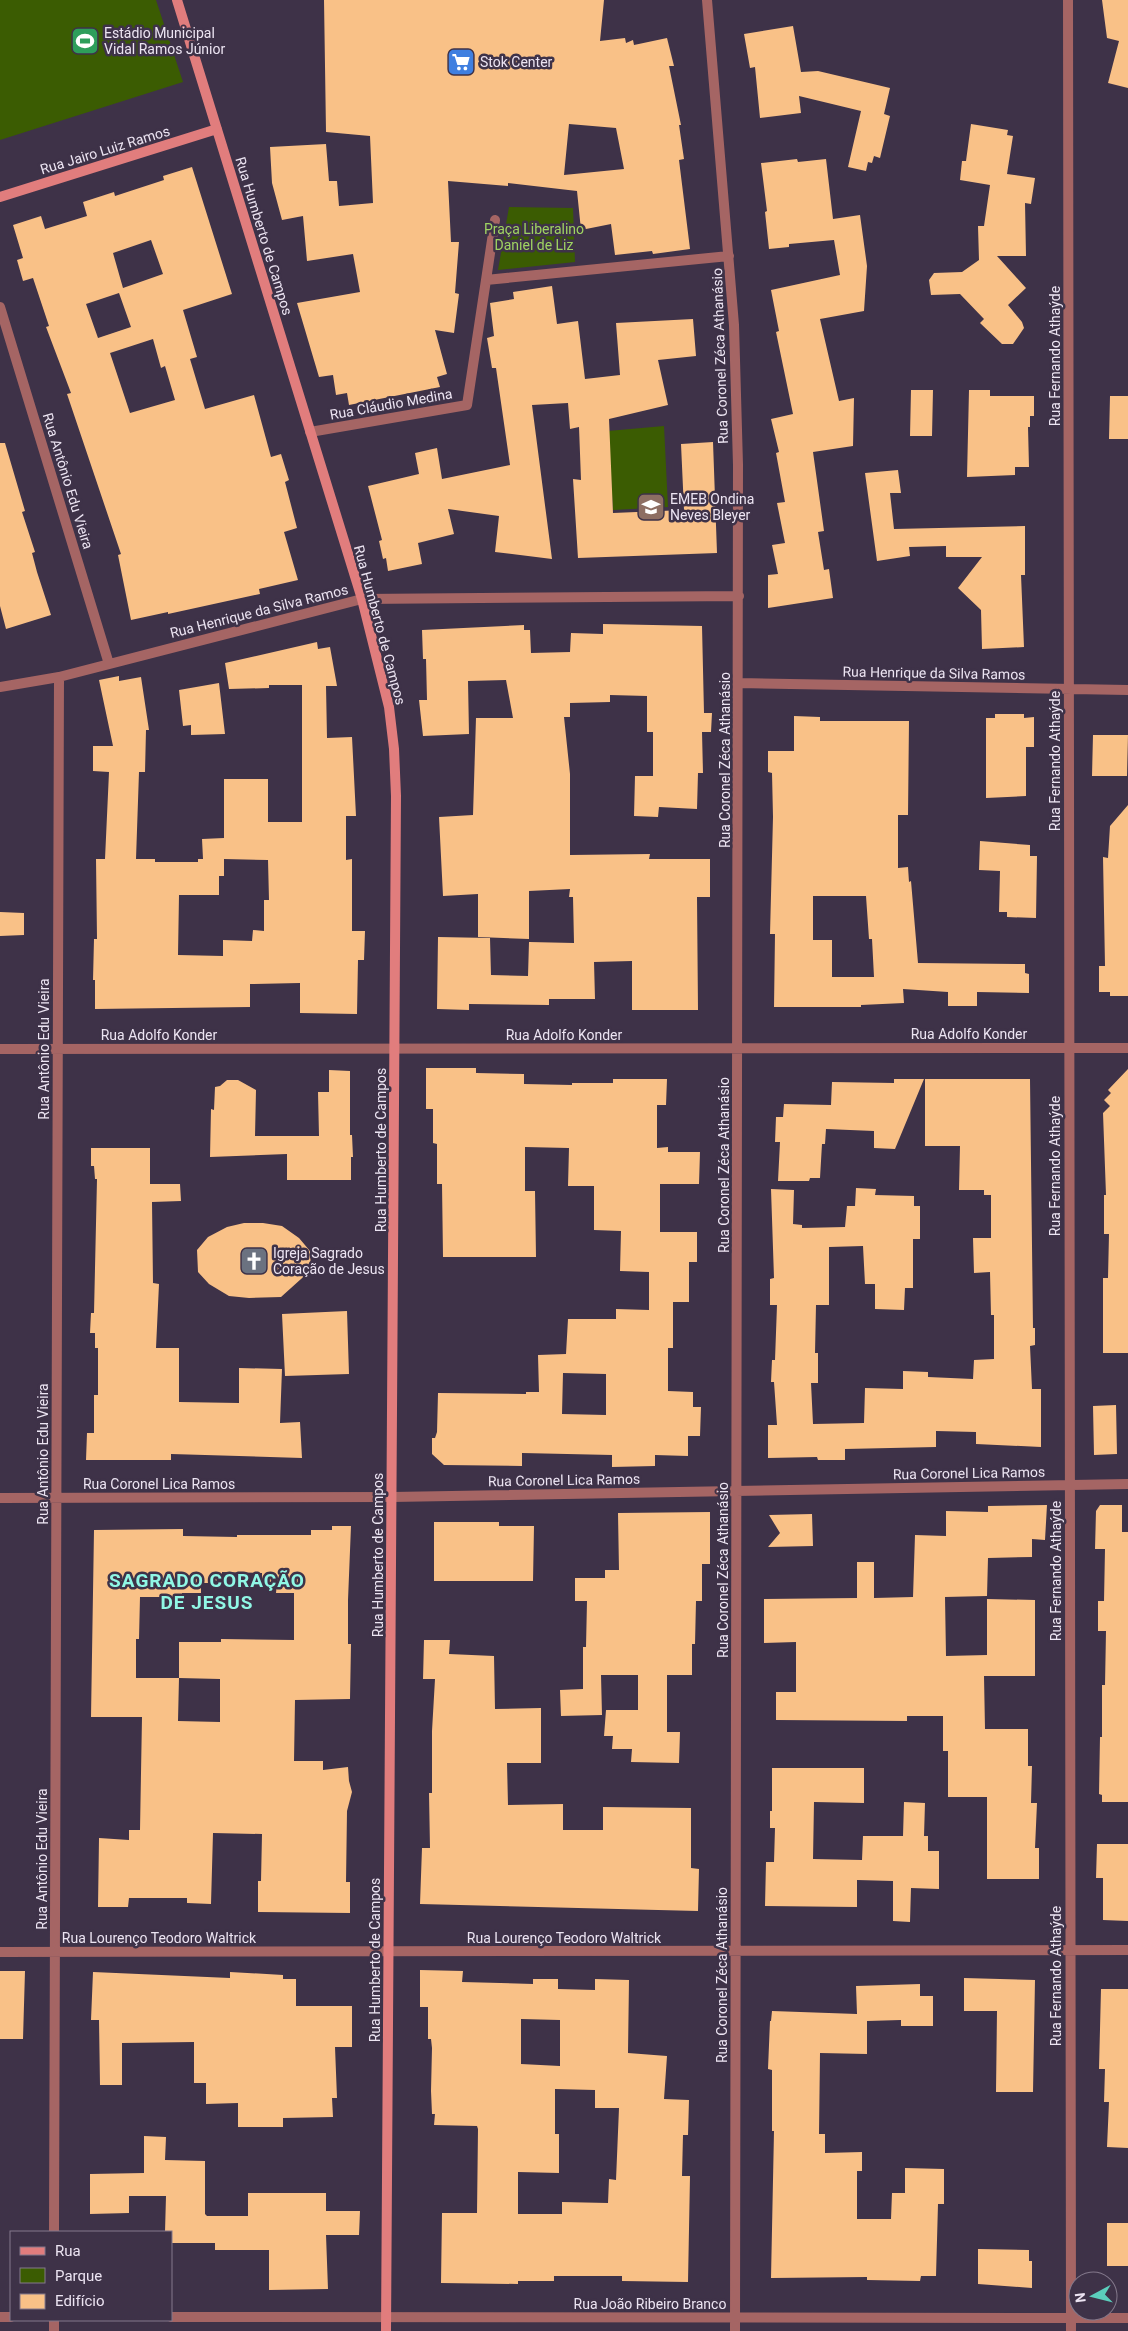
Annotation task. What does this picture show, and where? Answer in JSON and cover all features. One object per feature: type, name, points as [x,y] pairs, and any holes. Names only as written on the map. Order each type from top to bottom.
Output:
[{"type":"main road","name":"Rua Humberto de Campos","points":[[177,0],[362,599],[382,672],[394,749],[396,812],[395,1049],[386,2331]]},
{"type":"main road","name":"Rua Jairo Luiz Ramos","points":[[0,197],[217,129]]},
{"type":"street","name":"Rua Coronel Zéca Athanásio","points":[[707,0],[729,256],[736,382],[739,596],[735,2331]]},
{"type":"street","name":"Rua Fernando Athaýde","points":[[1068,0],[1071,2271]]},
{"type":"street","points":[[495,220],[486,280],[729,256]]},
{"type":"street","name":"Rua Cláudio Medina","points":[[310,432],[468,405],[486,280]]},
{"type":"street","name":"Rua Antônio Edu Vieira","points":[[0,307],[109,664]]},
{"type":"street","name":"Rua Henrique da Silva Ramos","points":[[0,688],[59,677],[362,599],[739,596]]},
{"type":"street","name":"Rua Antônio Edu Vieira","points":[[54,2231],[59,677]]},
{"type":"street","name":"Rua Henrique da Silva Ramos","points":[[739,683],[1128,690]]},
{"type":"street","name":"Rua Adolfo Konder","points":[[0,1049],[1128,1048]]},
{"type":"street","name":"Rua Coronel Lica Ramos","points":[[0,1498],[392,1497],[1128,1484]]},
{"type":"street","name":"Rua Lourenço Teodoro Waltrick","points":[[0,1952],[1128,1950]]},
{"type":"street","name":"Rua João Ribeiro Branco","points":[[172,2317],[1068,2318]]},
{"type":"green space","name":"Estádio Municipal Vidal Ramos Júnior","points":[[0,0],[156,0],[183,82],[0,140]]},
{"type":"green space","name":"Praça Liberalino Daniel de Liz","points":[[509,207],[573,208],[575,262],[498,270]]},
{"type":"green space","points":[[664,426],[668,507],[613,510],[608,431]]},
{"type":"building","points":[[324,0],[604,0],[600,41],[625,38],[626,43],[633,40],[634,45],[667,38],[674,66],[669,66],[681,125],[679,125],[684,159],[679,160],[690,249],[653,254],[652,251],[615,255],[611,224],[581,230],[577,191],[508,183],[508,186],[448,181],[451,242],[459,242],[455,293],[459,294],[454,333],[435,330],[447,374],[437,377],[440,387],[349,405],[347,393],[336,395],[333,375],[319,377],[297,303],[360,292],[353,254],[307,261],[303,216],[282,220],[272,183],[270,147],[326,144],[329,181],[337,181],[339,206],[373,203],[370,136],[326,132]],"holes":[[[569,124],[616,128],[624,169],[564,175]]]},
{"type":"building","points":[[1102,0],[1128,0],[1128,88],[1108,83],[1119,41],[1107,38]]},
{"type":"building","points":[[793,26],[801,72],[818,71],[890,88],[884,114],[890,116],[880,158],[874,156],[872,163],[868,162],[866,171],[848,167],[861,111],[799,96],[801,113],[760,118],[755,67],[750,68],[744,34]]},
{"type":"building","points":[[971,124],[1008,130],[1007,135],[1013,136],[1007,174],[1035,178],[1031,204],[1025,203],[1026,256],[997,256],[1026,288],[1008,305],[1022,322],[1024,328],[1013,344],[1002,344],[980,323],[984,319],[960,294],[931,295],[929,280],[934,273],[962,272],[979,260],[978,226],[984,226],[990,185],[960,180],[962,161],[966,161]]},
{"type":"building","points":[[797,159],[798,162],[826,159],[833,219],[860,215],[867,266],[864,311],[820,319],[839,401],[854,398],[853,446],[813,452],[824,531],[818,532],[824,570],[829,569],[833,598],[768,608],[768,575],[778,574],[772,545],[785,543],[777,503],[785,502],[776,453],[779,452],[771,419],[793,414],[776,332],[779,331],[771,290],[840,275],[834,240],[789,244],[789,247],[769,249],[765,212],[767,211],[761,163]]},
{"type":"building","points":[[192,167],[232,294],[183,310],[197,357],[190,359],[205,409],[254,395],[271,457],[281,454],[289,480],[285,482],[297,528],[284,532],[298,580],[259,589],[260,594],[131,620],[118,555],[121,554],[67,394],[71,393],[46,327],[49,326],[33,278],[23,281],[17,260],[23,258],[13,225],[41,216],[45,229],[87,216],[83,202],[114,192],[115,196],[164,180],[163,176]],"holes":[[[151,240],[163,274],[123,288],[113,253]],[[119,293],[131,327],[98,338],[86,304]],[[153,339],[161,368],[165,366],[175,400],[130,413],[110,353]]]},
{"type":"building","points":[[552,286],[557,324],[578,321],[585,379],[620,375],[616,323],[693,319],[696,356],[658,360],[668,405],[609,419],[613,513],[684,510],[681,444],[713,442],[717,553],[578,558],[573,479],[581,480],[579,427],[570,429],[568,403],[532,405],[552,559],[495,552],[499,516],[448,509],[454,534],[418,543],[422,564],[388,571],[386,558],[383,559],[379,541],[382,540],[368,486],[419,474],[415,453],[437,448],[442,479],[510,465],[496,368],[492,368],[487,338],[494,336],[490,303],[514,299],[513,292]]},
{"type":"building","points":[[911,390],[933,390],[932,436],[910,436]]},
{"type":"building","points":[[969,390],[990,390],[990,396],[1034,396],[1034,416],[1030,416],[1030,427],[1028,427],[1029,467],[1015,467],[1015,475],[967,477]]},
{"type":"building","points":[[1110,396],[1128,396],[1128,439],[1109,439]]},
{"type":"building","points":[[0,443],[5,443],[25,511],[22,512],[35,552],[32,553],[37,572],[51,615],[6,629],[0,606]]},
{"type":"building","points":[[898,470],[901,493],[890,493],[894,529],[1025,526],[1025,575],[1021,575],[1024,647],[982,649],[981,610],[958,588],[982,557],[946,557],[946,546],[909,547],[910,556],[877,561],[865,473]]},
{"type":"building","points":[[603,624],[702,626],[704,713],[712,713],[711,732],[702,732],[703,773],[698,773],[697,809],[659,807],[658,817],[634,816],[635,776],[653,776],[653,732],[647,732],[647,696],[610,695],[610,702],[570,703],[570,717],[564,717],[570,774],[570,855],[650,854],[649,859],[710,859],[710,897],[697,897],[698,1010],[632,1010],[632,961],[594,962],[595,999],[549,999],[549,1005],[469,1004],[469,1010],[437,1009],[438,937],[490,938],[491,975],[528,976],[529,942],[574,943],[573,897],[569,897],[570,889],[529,891],[529,939],[478,937],[478,894],[443,896],[439,817],[473,815],[476,718],[513,718],[506,680],[468,681],[469,734],[423,736],[419,700],[427,700],[426,659],[423,659],[422,630],[524,625],[524,630],[530,630],[531,653],[570,652],[571,633],[603,634]]},
{"type":"building","points":[[317,642],[318,649],[330,647],[337,686],[326,686],[327,738],[352,737],[356,816],[346,816],[346,860],[352,859],[352,931],[365,931],[364,960],[358,960],[357,1014],[300,1013],[300,983],[250,984],[250,1007],[95,1009],[95,980],[93,980],[94,939],[97,939],[96,859],[105,859],[109,772],[93,771],[93,746],[113,746],[99,680],[119,676],[119,681],[141,677],[149,730],[146,730],[145,772],[139,772],[136,859],[155,859],[155,862],[198,862],[198,859],[203,859],[202,839],[224,838],[224,779],[268,779],[268,822],[302,822],[302,685],[269,685],[269,688],[229,689],[225,663]],"holes":[[[224,859],[268,860],[269,900],[264,900],[264,931],[253,930],[252,941],[223,940],[223,956],[178,955],[179,895],[219,895],[219,876],[224,876]]]},
{"type":"building","points":[[219,683],[225,734],[191,735],[191,725],[183,726],[179,690]]},
{"type":"building","points":[[995,714],[1024,714],[1024,718],[1034,717],[1034,747],[1026,747],[1026,796],[986,798],[986,718],[995,718]]},
{"type":"building","points":[[794,716],[820,717],[820,721],[909,721],[908,815],[898,815],[898,868],[908,867],[909,882],[911,881],[918,963],[1025,964],[1025,973],[1029,974],[1029,993],[977,992],[977,1006],[948,1006],[948,992],[903,989],[904,1003],[861,1005],[861,1007],[774,1007],[775,934],[770,934],[773,817],[772,773],[768,772],[768,751],[794,751]],"holes":[[[813,896],[866,896],[869,939],[872,939],[874,977],[832,977],[832,940],[813,940]]]},
{"type":"building","points":[[1093,735],[1128,735],[1127,776],[1092,776]]},
{"type":"building","points":[[1128,805],[1128,996],[1110,996],[1110,992],[1099,992],[1099,966],[1105,966],[1103,857],[1108,858],[1110,826]]},
{"type":"building","points":[[980,841],[1030,845],[1030,856],[1037,856],[1036,918],[1007,917],[1007,912],[999,912],[1000,871],[979,870]]},
{"type":"building","points":[[0,912],[24,913],[24,935],[0,936]]},
{"type":"building","points":[[426,1068],[476,1068],[476,1073],[524,1074],[524,1084],[572,1085],[572,1083],[613,1083],[613,1079],[667,1079],[666,1105],[657,1105],[657,1148],[668,1147],[668,1152],[700,1152],[699,1184],[660,1184],[660,1232],[697,1232],[697,1262],[689,1262],[689,1302],[673,1302],[673,1348],[668,1348],[668,1391],[693,1392],[693,1407],[701,1407],[700,1436],[688,1436],[688,1456],[655,1455],[655,1466],[612,1467],[612,1455],[522,1453],[522,1466],[444,1465],[432,1454],[432,1438],[435,1438],[437,1432],[438,1393],[526,1394],[526,1392],[539,1392],[538,1355],[566,1354],[568,1319],[616,1319],[616,1309],[649,1310],[649,1272],[620,1271],[621,1231],[594,1230],[594,1186],[568,1186],[569,1148],[525,1147],[525,1191],[535,1191],[536,1257],[443,1257],[442,1184],[437,1184],[437,1144],[433,1143],[433,1109],[426,1109]],"holes":[[[563,1373],[606,1374],[606,1415],[562,1414]]]},
{"type":"building","points":[[1128,1069],[1128,1353],[1103,1353],[1103,1278],[1108,1278],[1109,1234],[1104,1234],[1104,1195],[1106,1195],[1103,1113],[1110,1106],[1104,1100],[1111,1093],[1108,1090]]},
{"type":"building","points":[[329,1070],[350,1071],[350,1135],[352,1135],[353,1157],[351,1157],[351,1180],[287,1180],[287,1154],[210,1157],[211,1109],[214,1110],[215,1087],[220,1086],[227,1080],[238,1080],[256,1090],[255,1136],[319,1136],[318,1092],[329,1092]]},
{"type":"building","points":[[894,1079],[924,1079],[895,1149],[874,1148],[874,1131],[826,1129],[825,1144],[822,1144],[820,1178],[810,1178],[809,1181],[778,1181],[780,1142],[775,1142],[776,1117],[783,1117],[784,1104],[831,1105],[832,1082],[894,1083]]},
{"type":"building","points":[[925,1079],[1030,1079],[1033,1328],[1035,1328],[1035,1345],[1030,1346],[1032,1389],[1041,1389],[1041,1447],[976,1444],[976,1432],[936,1431],[936,1447],[845,1449],[845,1460],[818,1460],[817,1457],[768,1458],[768,1425],[777,1425],[774,1382],[771,1382],[772,1360],[775,1360],[777,1305],[770,1305],[770,1279],[774,1278],[771,1189],[794,1190],[793,1224],[802,1225],[802,1228],[845,1227],[847,1206],[855,1206],[856,1188],[876,1189],[875,1195],[914,1196],[914,1206],[920,1206],[920,1239],[913,1239],[913,1288],[905,1288],[904,1310],[875,1309],[875,1284],[865,1284],[863,1246],[829,1247],[829,1305],[816,1305],[815,1353],[818,1353],[818,1383],[811,1383],[813,1424],[864,1423],[865,1388],[903,1389],[903,1371],[928,1372],[928,1377],[973,1379],[974,1360],[994,1359],[994,1315],[991,1315],[990,1272],[974,1273],[973,1238],[991,1238],[991,1195],[984,1195],[984,1190],[959,1190],[960,1146],[925,1146]]},
{"type":"building","points":[[91,1148],[150,1148],[150,1184],[180,1184],[181,1201],[152,1202],[153,1283],[159,1284],[156,1348],[179,1348],[179,1402],[239,1403],[239,1368],[282,1369],[280,1423],[300,1422],[302,1458],[171,1454],[171,1460],[86,1460],[87,1433],[94,1433],[94,1395],[98,1395],[98,1348],[95,1348],[95,1333],[90,1333],[91,1313],[94,1313],[97,1179],[95,1179],[94,1166],[91,1166]]},
{"type":"building","name":"Igreja Sagrado Coração de Jesus","points":[[244,1223],[282,1226],[299,1238],[310,1251],[311,1270],[281,1297],[249,1298],[229,1296],[209,1284],[198,1272],[197,1250],[208,1237],[227,1227]]},
{"type":"building","points":[[347,1311],[349,1374],[285,1376],[282,1314]]},
{"type":"building","points":[[1116,1405],[1117,1454],[1094,1455],[1093,1406]]},
{"type":"building","points":[[1047,1505],[1045,1540],[1032,1539],[1032,1557],[988,1558],[987,1596],[945,1597],[946,1656],[987,1655],[987,1599],[1035,1600],[1035,1676],[984,1676],[985,1729],[1028,1729],[1028,1766],[1032,1766],[1031,1803],[1037,1803],[1035,1848],[1039,1848],[1039,1879],[987,1879],[987,1797],[948,1797],[948,1751],[943,1751],[943,1716],[907,1716],[907,1721],[776,1720],[776,1692],[796,1692],[796,1642],[764,1643],[764,1599],[857,1598],[857,1562],[874,1562],[874,1598],[913,1597],[915,1535],[946,1536],[946,1511],[988,1512],[988,1506]]},
{"type":"building","points":[[1100,1505],[1122,1505],[1122,1532],[1128,1532],[1128,1802],[1102,1802],[1102,1795],[1099,1794],[1102,1685],[1105,1685],[1106,1631],[1098,1631],[1098,1601],[1104,1601],[1105,1549],[1095,1549],[1096,1511]]},
{"type":"building","points":[[710,1512],[710,1564],[702,1564],[702,1601],[696,1601],[695,1644],[692,1644],[692,1675],[667,1675],[667,1732],[680,1732],[679,1763],[631,1762],[632,1749],[612,1749],[613,1736],[604,1736],[606,1710],[638,1710],[638,1675],[601,1675],[602,1715],[561,1716],[560,1690],[583,1689],[583,1647],[586,1647],[587,1601],[575,1601],[575,1578],[605,1578],[605,1570],[619,1570],[618,1513]]},
{"type":"building","points":[[812,1514],[813,1546],[768,1547],[780,1533],[769,1515]]},
{"type":"building","points":[[434,1522],[499,1522],[499,1526],[534,1526],[533,1581],[434,1581]]},
{"type":"building","points":[[332,1526],[351,1526],[348,1600],[348,1644],[351,1644],[350,1699],[295,1700],[294,1761],[323,1761],[323,1770],[348,1767],[352,1792],[347,1811],[346,1882],[350,1882],[350,1913],[258,1912],[258,1881],[261,1881],[262,1834],[213,1833],[211,1904],[187,1903],[187,1898],[129,1898],[128,1907],[98,1907],[99,1838],[129,1840],[129,1830],[140,1830],[142,1717],[91,1717],[94,1530],[183,1529],[183,1536],[237,1537],[237,1535],[311,1535],[311,1530],[332,1530]],"holes":[[[222,1572],[262,1573],[262,1582],[277,1582],[276,1593],[294,1593],[294,1640],[221,1639],[221,1642],[179,1642],[179,1678],[136,1678],[136,1639],[139,1639],[140,1597],[182,1597],[182,1593],[201,1593],[201,1583],[209,1583],[209,1580],[222,1581]],[[179,1678],[220,1679],[220,1722],[178,1721]]]},
{"type":"building","points":[[424,1640],[450,1640],[449,1654],[494,1656],[495,1709],[541,1708],[541,1763],[507,1763],[508,1805],[563,1804],[563,1830],[603,1830],[603,1807],[691,1808],[691,1868],[699,1869],[698,1911],[420,1904],[422,1848],[430,1848],[429,1793],[432,1793],[432,1731],[435,1679],[423,1679]]},
{"type":"building","points":[[772,1768],[864,1768],[864,1803],[814,1802],[813,1859],[862,1860],[863,1836],[903,1836],[904,1802],[925,1803],[924,1836],[928,1836],[928,1851],[939,1851],[939,1889],[911,1888],[910,1922],[893,1921],[893,1881],[857,1880],[857,1907],[765,1906],[766,1862],[774,1862],[775,1828],[770,1828]]},
{"type":"building","points":[[1097,1844],[1128,1844],[1128,1921],[1103,1920],[1103,1878],[1096,1878]]},
{"type":"building","points":[[420,1970],[463,1971],[462,1982],[533,1984],[533,1979],[558,1979],[558,1989],[595,1990],[595,1979],[629,1980],[628,2053],[667,2056],[664,2099],[689,2100],[688,2135],[683,2135],[682,2176],[690,2176],[688,2282],[622,2281],[622,2276],[554,2276],[554,2281],[518,2281],[518,2284],[441,2283],[442,2213],[477,2213],[478,2129],[477,2126],[434,2125],[435,2114],[432,2114],[431,2091],[432,2048],[431,2039],[428,2039],[428,2007],[420,2007]],"holes":[[[521,2019],[560,2020],[560,2066],[521,2064]],[[555,2089],[595,2090],[595,2108],[619,2108],[616,2180],[609,2179],[608,2203],[562,2202],[562,2214],[518,2214],[518,2172],[559,2173],[559,2134],[555,2134]]]},
{"type":"building","points":[[0,1971],[25,1971],[23,2039],[0,2039]]},
{"type":"building","points":[[93,1972],[230,1978],[230,1972],[283,1975],[283,1979],[296,1979],[296,2006],[352,2006],[352,2047],[335,2047],[337,2098],[332,2098],[333,2117],[283,2118],[283,2127],[238,2127],[238,2103],[206,2104],[206,2083],[194,2083],[194,2042],[122,2043],[122,2085],[100,2085],[99,2020],[91,2020]]},
{"type":"building","points":[[964,1978],[1035,1980],[1033,2092],[996,2092],[997,2011],[964,2011]]},
{"type":"building","points":[[920,1984],[920,1996],[933,1996],[933,2026],[901,2026],[901,2020],[867,2021],[867,2054],[820,2053],[819,2134],[825,2134],[825,2153],[862,2152],[862,2171],[857,2171],[857,2219],[891,2219],[892,2193],[905,2193],[905,2168],[944,2169],[944,2204],[938,2204],[936,2276],[921,2276],[920,2281],[867,2280],[867,2277],[771,2278],[774,2131],[772,2131],[772,2070],[768,2069],[772,2011],[857,2014],[856,1986]]},
{"type":"building","points":[[1101,1989],[1128,1989],[1128,2148],[1107,2147],[1109,2102],[1104,2102],[1105,2069],[1099,2069]]},
{"type":"building","points":[[144,2136],[166,2137],[165,2160],[205,2161],[205,2214],[207,2216],[248,2216],[248,2193],[326,2193],[326,2211],[360,2211],[359,2235],[326,2235],[328,2289],[269,2290],[269,2250],[215,2250],[215,2243],[172,2243],[172,2231],[165,2231],[166,2196],[129,2196],[129,2213],[90,2214],[90,2174],[144,2173]]},
{"type":"building","points":[[1107,2223],[1128,2223],[1128,2266],[1107,2266]]},
{"type":"building","points":[[978,2249],[1029,2250],[1029,2261],[1032,2261],[1032,2288],[978,2284]]},
{"type":"place","name":"Estádio Municipal Vidal Ramos Júnior","points":[[85,41]]},
{"type":"place","name":"Stok Center","points":[[461,62]]},
{"type":"place","name":"EMEB Ondina Neves Bleyer","points":[[651,507]]},
{"type":"place","name":"Igreja Sagrado Coração de Jesus","points":[[254,1261]]},
{"type":"district","name":"SAGRADO CORAÇÃO DE JESUS","points":[[207,1591]]}]
